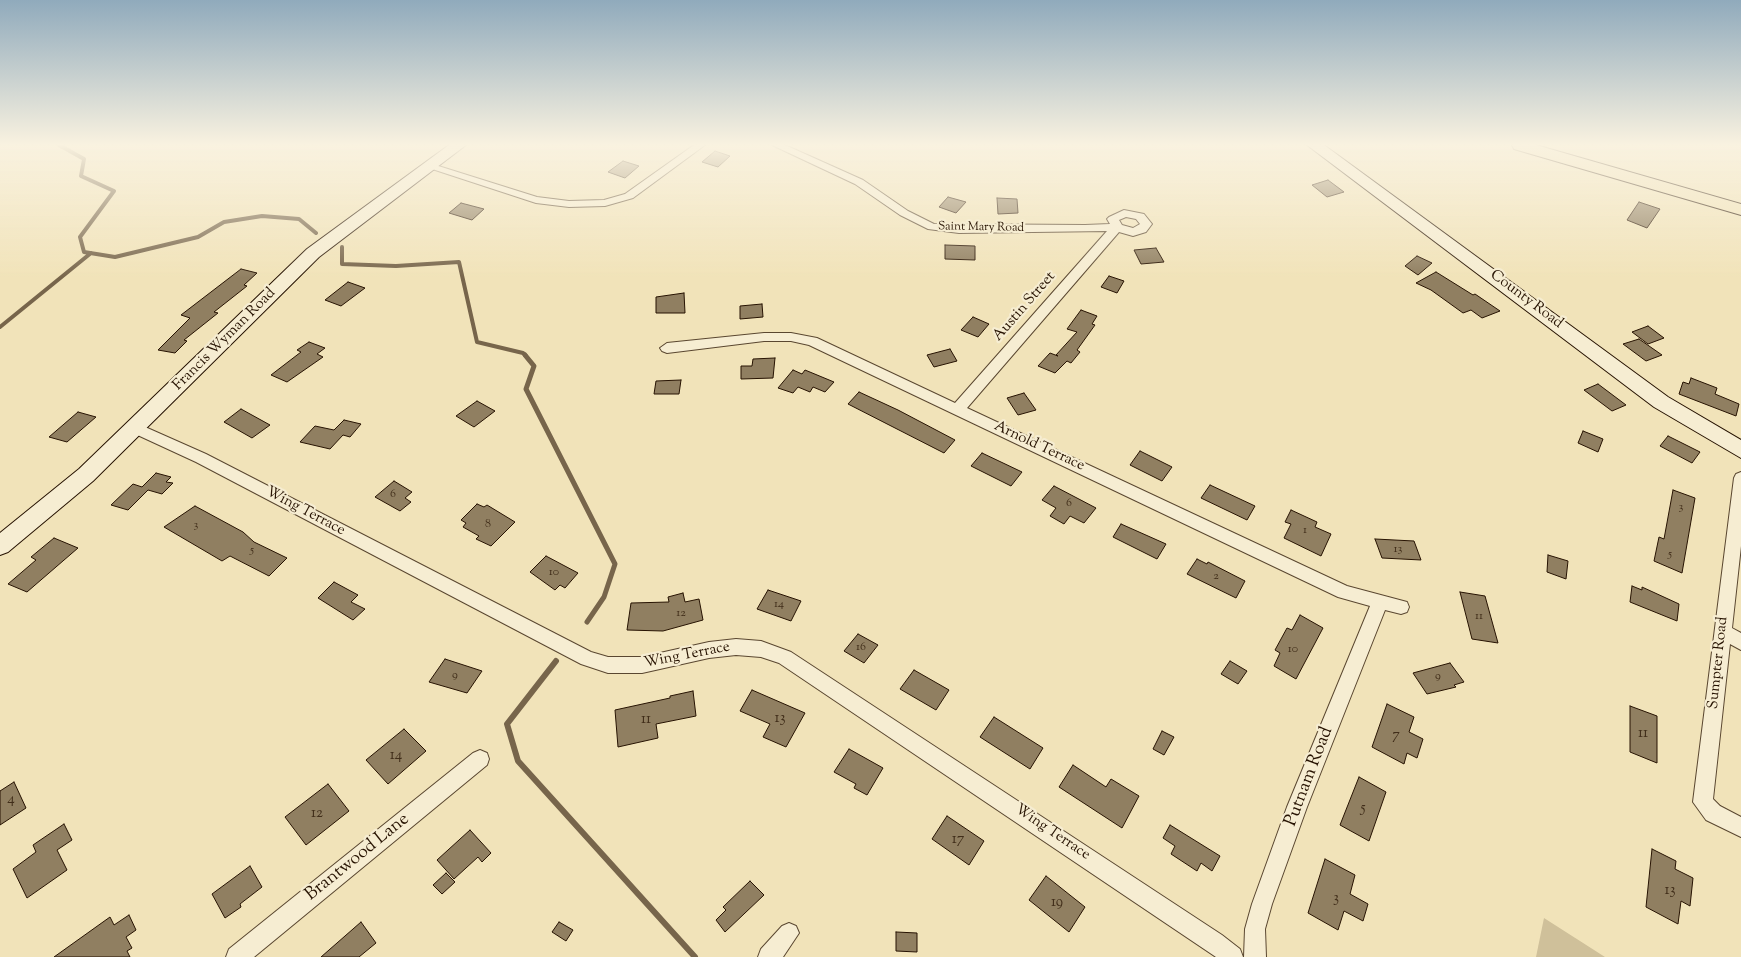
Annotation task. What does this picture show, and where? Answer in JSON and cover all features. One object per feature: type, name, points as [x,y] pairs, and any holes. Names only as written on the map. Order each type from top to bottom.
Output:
[{"type":"main road","name":"Francis Wyman Road","points":[[0,546],[86,475],[312,254],[397,190]]},
{"type":"main road","name":"County Road","points":[[1376,190],[1654,397],[1741,450]]},
{"type":"main road","points":[[1673,190],[1741,210]]},
{"type":"street","points":[[503,190],[536,200],[569,204],[605,203],[629,196],[638,190]]},
{"type":"street","name":"Saint Mary Road","points":[[870,190],[904,213],[932,227],[959,229],[1084,229],[1116,227]]},
{"type":"street","name":"Austin Street","points":[[959,408],[1116,227]]},
{"type":"street","name":"Arnold Terrace","points":[[667,348],[764,337],[806,339],[832,349],[959,408],[1344,592],[1402,607]]},
{"type":"street","name":"Wing Terrace","points":[[136,428],[201,458],[587,659],[608,665],[637,665],[709,650],[736,647],[761,649],[785,657],[1199,931],[1232,957]]},
{"type":"street","name":"Sumpter Road","points":[[1741,478],[1703,802],[1708,811],[1741,827]]},
{"type":"street","name":"Putnam Road","points":[[1254,957],[1255,929],[1265,895],[1297,807],[1380,601]]},
{"type":"street","points":[[1723,631],[1741,642]]},
{"type":"street","name":"Brantwood Lane","points":[[237,957],[480,759]]},
{"type":"street","points":[[769,957],[789,933]]},
{"type":"shaded area","points":[[1544,918],[1605,957],[1536,957]]},
{"type":"building","points":[[1318,190],[1341,190],[1344,192],[1327,197]]},
{"type":"building","points":[[948,197],[966,202],[956,213],[939,207]]},
{"type":"building","points":[[997,198],[1017,199],[1018,213],[998,214]]},
{"type":"building","points":[[1639,202],[1660,209],[1647,228],[1627,220]]},
{"type":"building","points":[[461,203],[484,209],[472,220],[449,213]]},
{"type":"building","points":[[945,245],[975,246],[975,260],[945,259]]},
{"type":"building","points":[[1156,248],[1164,262],[1141,264],[1134,250]]},
{"type":"building","points":[[1417,256],[1432,263],[1418,275],[1405,266]]},
{"type":"building","points":[[241,269],[257,273],[244,285],[247,286],[214,312],[218,313],[184,340],[187,341],[175,353],[158,350],[190,318],[181,315]]},
{"type":"building","points":[[1436,272],[1473,295],[1475,294],[1500,311],[1482,318],[1471,310],[1463,313],[1431,290],[1416,283]]},
{"type":"building","points":[[1109,276],[1124,281],[1117,293],[1101,287]]},
{"type":"building","points":[[348,282],[365,288],[341,306],[325,300]]},
{"type":"building","points":[[684,293],[685,313],[656,313],[656,297]]},
{"type":"building","points":[[762,304],[763,317],[740,319],[740,306]]},
{"type":"building","points":[[1081,310],[1097,316],[1092,324],[1095,325],[1077,350],[1080,352],[1071,363],[1067,361],[1055,373],[1038,366],[1050,353],[1058,356],[1056,355],[1077,332],[1067,329]]},
{"type":"building","points":[[973,317],[989,324],[978,337],[961,330]]},
{"type":"building","points":[[1648,326],[1664,338],[1648,344],[1632,332]]},
{"type":"building","points":[[1639,339],[1662,355],[1646,361],[1623,344]]},
{"type":"building","points":[[309,342],[325,348],[317,354],[323,357],[287,382],[271,375],[301,352],[297,350]]},
{"type":"building","points":[[950,349],[957,361],[934,367],[927,355]]},
{"type":"building","points":[[775,358],[773,378],[741,379],[741,366],[752,366],[753,359]]},
{"type":"building","points":[[793,370],[802,374],[805,370],[834,382],[825,392],[813,387],[810,392],[798,387],[793,393],[778,388]]},
{"type":"building","points":[[1691,378],[1717,388],[1715,394],[1739,404],[1736,416],[1679,394],[1683,382],[1689,384]]},
{"type":"building","points":[[681,380],[679,394],[654,394],[656,381]]},
{"type":"building","points":[[1598,384],[1626,405],[1612,411],[1584,390]]},
{"type":"building","points":[[859,392],[955,440],[944,453],[848,404]]},
{"type":"building","points":[[1024,393],[1036,410],[1018,415],[1007,398]]},
{"type":"building","points":[[477,401],[495,411],[474,427],[456,416]]},
{"type":"building","points":[[241,409],[270,425],[252,438],[224,422]]},
{"type":"building","points":[[78,412],[96,417],[67,442],[49,437]]},
{"type":"building","points":[[344,420],[361,424],[350,437],[343,435],[330,449],[300,442],[315,426],[334,430]]},
{"type":"building","points":[[1583,431],[1603,439],[1598,452],[1578,443]]},
{"type":"building","points":[[1668,436],[1700,452],[1692,463],[1660,446]]},
{"type":"building","points":[[1140,451],[1172,467],[1162,481],[1130,465]]},
{"type":"building","points":[[982,453],[1022,472],[1011,486],[971,466]]},
{"type":"building","points":[[156,473],[171,477],[166,482],[173,483],[162,494],[148,490],[128,510],[111,505],[133,484],[142,487]]},
{"type":"building","points":[[394,481],[412,492],[405,498],[411,502],[400,511],[375,497]]},
{"type":"building","points":[[1210,485],[1255,506],[1247,520],[1201,498]]},
{"type":"building","points":[[1054,486],[1096,508],[1084,523],[1070,516],[1064,524],[1050,516],[1056,508],[1042,500]]},
{"type":"building","points":[[1673,490],[1695,498],[1682,573],[1654,561],[1659,537],[1664,539]]},
{"type":"building","points":[[477,504],[484,507],[487,505],[515,522],[491,546],[476,539],[479,536],[463,527],[466,523],[461,520]]},
{"type":"building","points":[[195,506],[243,532],[254,542],[287,558],[269,576],[230,556],[222,561],[164,527]]},
{"type":"building","points":[[1291,510],[1317,522],[1315,527],[1331,534],[1321,556],[1284,538],[1291,524],[1285,522]]},
{"type":"building","points":[[1121,524],[1166,544],[1157,559],[1113,537]]},
{"type":"building","points":[[54,538],[78,548],[27,592],[8,584],[36,560],[31,557]]},
{"type":"building","points":[[1375,539],[1414,541],[1421,560],[1382,558]]},
{"type":"building","points":[[1548,555],[1568,561],[1566,579],[1547,572]]},
{"type":"building","points":[[546,556],[578,573],[565,588],[560,585],[555,590],[530,572]]},
{"type":"building","points":[[1197,559],[1207,564],[1208,562],[1245,581],[1236,598],[1187,574]]},
{"type":"building","points":[[334,582],[358,595],[351,602],[365,609],[353,620],[318,598]]},
{"type":"building","points":[[1632,586],[1642,590],[1642,587],[1679,604],[1677,621],[1630,602]]},
{"type":"building","points":[[768,590],[801,601],[791,621],[757,609]]},
{"type":"building","points":[[1460,592],[1485,596],[1498,643],[1472,639]]},
{"type":"building","points":[[683,593],[685,602],[699,599],[703,620],[663,631],[627,630],[631,603],[669,602],[668,597]]},
{"type":"building","points":[[1300,615],[1323,628],[1296,679],[1274,666],[1280,653],[1275,650],[1287,628],[1292,630]]},
{"type":"building","points":[[858,634],[878,645],[864,663],[844,651]]},
{"type":"building","points":[[445,659],[482,671],[467,693],[429,682]]},
{"type":"building","points":[[1230,661],[1247,671],[1238,684],[1221,674]]},
{"type":"building","points":[[1450,663],[1464,682],[1454,685],[1456,687],[1427,694],[1413,673]]},
{"type":"building","points":[[914,670],[949,690],[936,710],[900,689]]},
{"type":"building","points":[[752,690],[805,713],[786,747],[763,737],[770,724],[740,711]]},
{"type":"building","points":[[693,691],[696,716],[656,724],[658,738],[618,747],[615,710]]},
{"type":"building","points":[[1387,704],[1414,717],[1409,732],[1423,739],[1417,758],[1407,753],[1404,764],[1372,747]]},
{"type":"building","points":[[1630,706],[1657,716],[1657,763],[1630,752]]},
{"type":"building","points":[[994,717],[1043,748],[1030,769],[980,737]]},
{"type":"building","points":[[404,729],[426,751],[388,784],[366,760]]},
{"type":"building","points":[[1162,731],[1174,737],[1164,755],[1153,749]]},
{"type":"building","points":[[849,749],[883,768],[867,795],[854,788],[856,784],[834,772]]},
{"type":"building","points":[[1073,765],[1106,787],[1111,779],[1139,796],[1122,828],[1059,787]]},
{"type":"building","points":[[1359,777],[1386,792],[1369,841],[1340,825]]},
{"type":"building","points":[[14,782],[26,808],[0,825],[0,791]]},
{"type":"building","points":[[328,784],[349,811],[306,845],[285,817]]},
{"type":"building","points":[[947,816],[984,841],[969,865],[932,839]]},
{"type":"building","points":[[64,824],[72,840],[57,850],[67,870],[27,898],[13,869],[36,852],[33,845]]},
{"type":"building","points":[[1170,825],[1220,856],[1212,871],[1201,863],[1197,871],[1171,854],[1175,846],[1163,838]]},
{"type":"building","points":[[470,830],[491,853],[482,862],[478,857],[454,879],[437,860]]},
{"type":"building","points":[[1652,849],[1676,861],[1675,869],[1693,878],[1690,906],[1681,901],[1678,924],[1646,907]]},
{"type":"building","points":[[1325,859],[1355,875],[1350,894],[1368,904],[1363,921],[1344,911],[1338,930],[1308,913]]},
{"type":"building","points":[[250,866],[262,887],[240,904],[241,907],[225,918],[212,894]]},
{"type":"building","points":[[446,873],[455,882],[442,894],[433,885]]},
{"type":"building","points":[[1046,876],[1085,907],[1069,932],[1029,900]]},
{"type":"building","points":[[750,881],[764,895],[725,932],[716,920],[726,910],[723,907]]},
{"type":"building","points":[[129,915],[136,930],[126,937],[132,948],[127,951],[130,957],[54,957],[110,917],[114,925]]},
{"type":"building","points":[[361,922],[376,943],[359,957],[321,957]]},
{"type":"building","points":[[559,922],[573,930],[566,941],[552,932]]},
{"type":"building","points":[[896,932],[917,933],[917,952],[896,951]]},
{"type":"waterway","points":[[91,253],[84,252],[80,237],[114,191],[111,190]]},
{"type":"waterway","points":[[91,253],[115,257],[198,237],[224,222],[262,216],[299,219],[316,233]]},
{"type":"waterway","points":[[342,247],[342,264],[396,266],[459,262],[477,342],[525,355]]},
{"type":"waterway","points":[[0,327],[91,253]]},
{"type":"waterway","points":[[525,355],[534,366],[526,389],[615,564],[604,597],[587,622]]},
{"type":"waterway","points":[[556,661],[507,724],[518,761],[695,957]]}]
